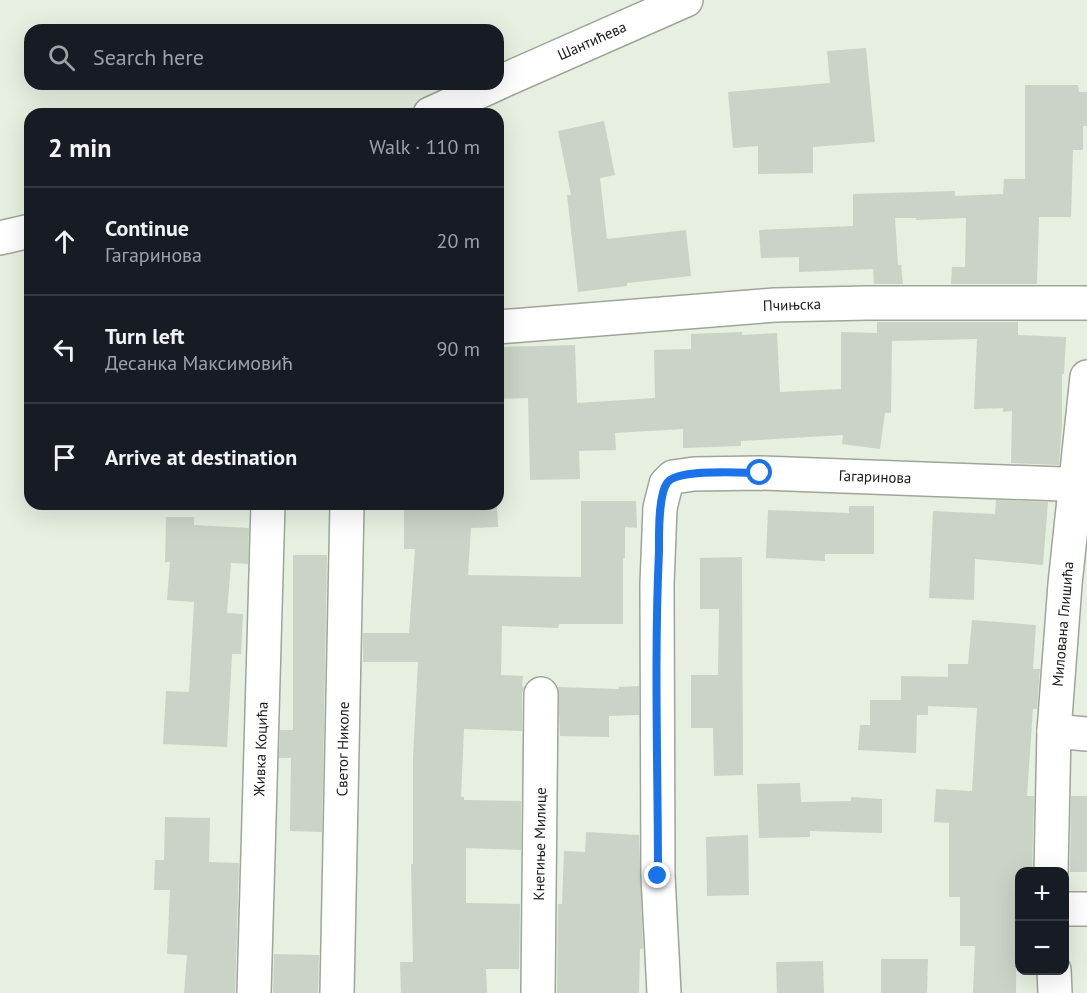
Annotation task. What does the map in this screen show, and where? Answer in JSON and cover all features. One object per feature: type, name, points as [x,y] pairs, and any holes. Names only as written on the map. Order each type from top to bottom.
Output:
[{"type":"street","name":"Шантићева","points":[[504,81],[686,0]]},
{"type":"street","name":"Шантићева","points":[[443,108],[484,90]]},
{"type":"street","points":[[0,238],[24,232]]},
{"type":"street","name":"Пчињска","points":[[504,327],[776,305],[1087,303]]},
{"type":"street","name":"Милована Глишића","points":[[1051,867],[1054,731],[1076,585],[1087,377]]},
{"type":"street","name":"Гагаринова","points":[[664,993],[658,876],[657,584],[660,508],[666,484],[673,477],[694,474],[749,473],[1062,484],[1082,481]]},
{"type":"street","name":"Живка Коцића","points":[[254,993],[268,510]]},
{"type":"street","name":"Светог Николе","points":[[337,993],[347,510]]},
{"type":"street","name":"Кнегиње Милице","points":[[538,993],[541,694]]},
{"type":"street","points":[[1054,731],[1087,734]]},
{"type":"street","points":[[1069,909],[1087,909]]},
{"type":"street","points":[[1054,975],[1055,993]]},
{"type":"building","points":[[866,48],[875,142],[813,147],[813,173],[758,174],[758,146],[733,148],[728,92],[830,83],[827,51]]},
{"type":"building","points":[[1025,85],[1078,85],[1079,92],[1087,92],[1087,126],[1083,126],[1083,150],[1073,150],[1071,217],[1039,217],[1037,284],[951,284],[952,267],[965,267],[966,218],[916,220],[916,218],[895,218],[898,265],[901,265],[903,284],[874,284],[873,269],[799,272],[799,257],[761,258],[759,230],[853,226],[853,194],[955,191],[955,196],[1003,194],[1004,179],[1025,179]]},
{"type":"building","points":[[604,121],[615,175],[600,178],[607,239],[686,230],[691,276],[627,283],[627,286],[578,292],[567,195],[571,195],[558,131]]},
{"type":"building","points":[[877,322],[1018,322],[1018,335],[1066,337],[1064,374],[1062,374],[1059,465],[1011,463],[1012,411],[1003,412],[1003,408],[974,409],[977,339],[892,341],[891,413],[885,413],[880,449],[842,444],[843,435],[741,441],[741,446],[683,448],[683,429],[615,433],[616,450],[579,451],[580,479],[530,480],[528,398],[504,399],[504,347],[575,345],[577,403],[655,398],[654,350],[691,349],[691,334],[777,333],[780,392],[841,389],[841,332],[877,333]]},
{"type":"building","points":[[996,500],[1048,502],[1043,565],[975,559],[974,600],[929,598],[933,511],[995,514]]},
{"type":"building","points":[[581,501],[636,501],[637,528],[625,527],[623,624],[559,624],[558,628],[502,626],[501,675],[523,676],[522,731],[464,729],[461,797],[464,797],[464,800],[521,801],[521,850],[466,848],[466,903],[520,904],[519,969],[486,969],[487,993],[401,993],[400,962],[413,962],[411,864],[413,864],[413,757],[418,662],[363,662],[363,633],[409,633],[415,549],[404,549],[404,510],[497,510],[498,527],[471,528],[468,575],[581,577]]},
{"type":"building","points":[[849,506],[874,506],[874,554],[825,554],[825,561],[766,558],[768,510],[849,513]]},
{"type":"building","points":[[166,517],[194,517],[194,525],[249,528],[248,564],[231,563],[227,613],[243,614],[241,654],[232,654],[227,747],[163,744],[166,691],[189,692],[194,602],[167,600],[170,562],[165,562]]},
{"type":"building","points":[[293,555],[327,555],[322,832],[290,831],[291,758],[279,758],[280,730],[293,730]]},
{"type":"building","points":[[742,557],[743,775],[714,776],[713,728],[691,728],[691,675],[718,675],[719,609],[700,609],[700,558]]},
{"type":"building","points":[[972,620],[1036,625],[1033,669],[1040,669],[1037,709],[1033,709],[1027,796],[1034,796],[1032,867],[1015,867],[1016,993],[973,993],[975,946],[960,946],[960,897],[949,897],[949,823],[934,822],[936,789],[972,791],[977,708],[928,706],[928,715],[917,715],[916,753],[858,750],[860,725],[870,725],[870,700],[901,700],[901,676],[948,677],[948,664],[968,664]]},
{"type":"building","points":[[639,686],[639,715],[609,716],[609,737],[560,736],[558,687],[619,689],[619,687]]},
{"type":"building","points":[[800,783],[801,802],[851,801],[851,797],[882,799],[882,833],[810,831],[810,837],[759,838],[757,784]]},
{"type":"building","points":[[1071,796],[1087,796],[1087,872],[1070,872]]},
{"type":"building","points":[[165,817],[210,818],[209,862],[239,863],[235,993],[184,993],[187,955],[167,954],[170,890],[154,890],[155,860],[164,860]]},
{"type":"building","points":[[586,832],[639,835],[643,949],[640,949],[639,993],[557,993],[558,904],[562,904],[564,851],[585,852]]},
{"type":"building","points":[[748,835],[749,895],[707,896],[706,837]]},
{"type":"building","points":[[274,954],[319,955],[318,993],[273,993]]},
{"type":"building","points":[[881,959],[928,959],[927,993],[881,993]]},
{"type":"building","points":[[823,961],[824,993],[777,993],[776,962]]},
{"type":"route","points":[[658,876],[657,584],[660,508],[666,484],[673,477],[694,474],[760,473]]}]
